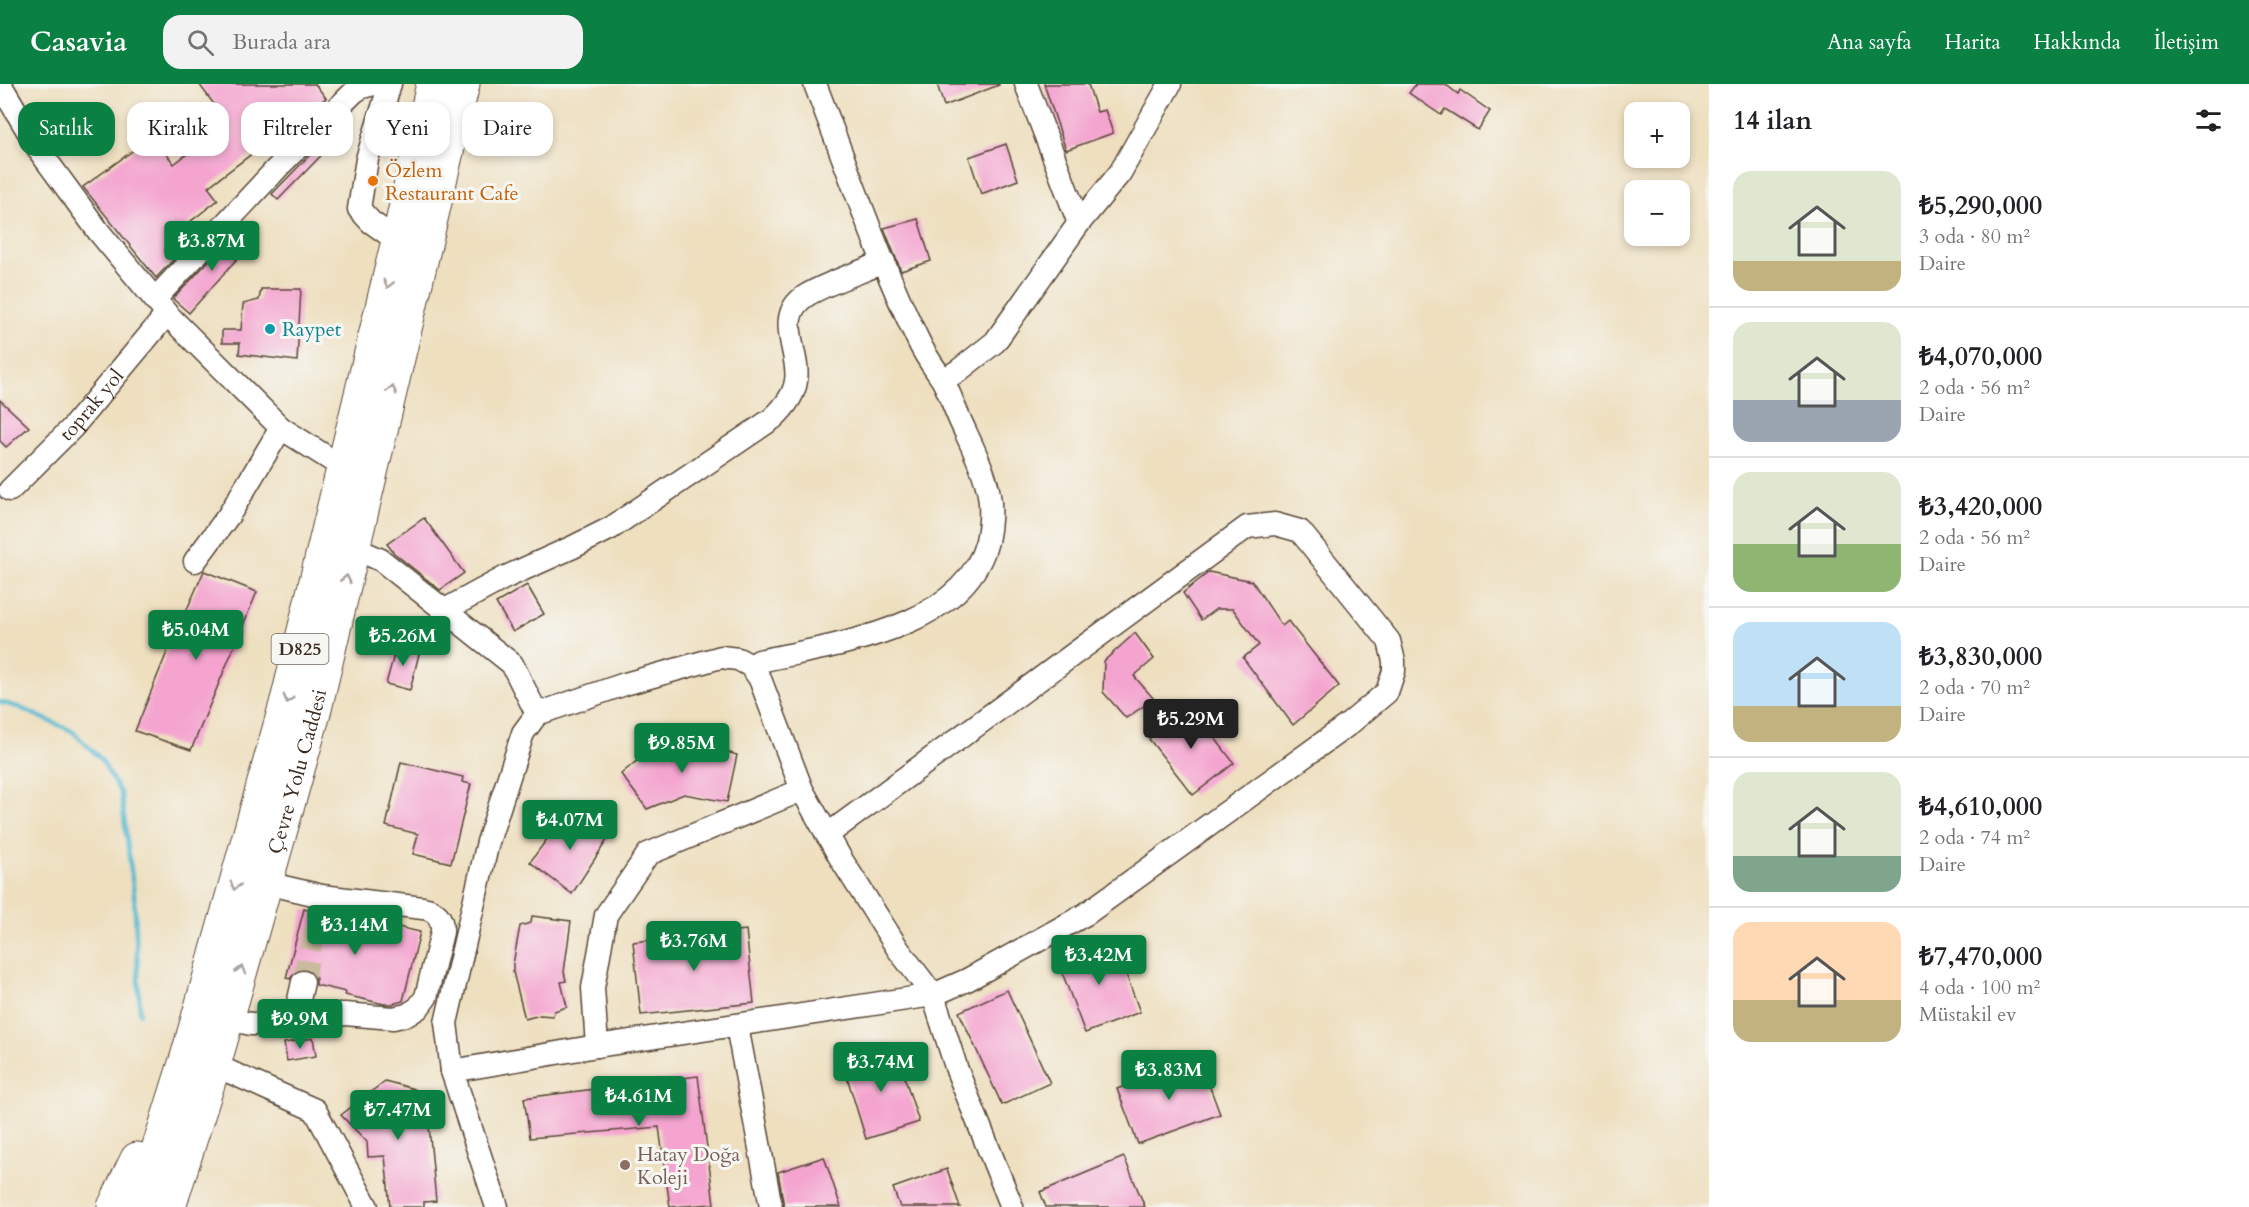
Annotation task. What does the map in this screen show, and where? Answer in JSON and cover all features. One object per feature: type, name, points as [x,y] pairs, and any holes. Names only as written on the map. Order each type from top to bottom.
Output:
[{"type":"highway","name":"Çevre Yolu Caddesi","points":[[169,1207],[201,1060],[398,242],[433,84]]},
{"type":"highway","name":"Çevre Yolu Caddesi","points":[[140,1207],[201,1060],[227,1019],[314,713],[463,84]]},
{"type":"highway","points":[[114,1207],[201,1060]]},
{"type":"highway","points":[[189,1207],[201,1060]]},
{"type":"street","points":[[0,84],[8,117],[41,153],[99,231],[161,306],[281,428],[344,468]]},
{"type":"street","points":[[384,84],[367,159],[359,209],[371,222],[398,242]]},
{"type":"street","name":"toprak yol","points":[[10,490],[72,429],[161,306],[281,164],[354,92],[384,84]]},
{"type":"street","points":[[751,666],[759,661],[904,624],[937,606],[954,593],[976,569],[989,530],[990,498],[986,482],[943,380],[918,341],[884,262],[815,84]]},
{"type":"street","points":[[1026,84],[1079,223]]},
{"type":"street","points":[[943,380],[995,342],[1079,223],[1120,173],[1170,84]]},
{"type":"street","points":[[443,611],[506,577],[573,548],[610,528],[772,419],[787,403],[796,382],[796,364],[789,332],[789,323],[795,307],[807,295],[884,262]]},
{"type":"street","points":[[195,561],[228,515],[281,428]]},
{"type":"street","points":[[452,1071],[597,1046],[933,995],[976,976],[1086,914],[1349,724],[1388,692],[1394,672],[1389,641],[1300,531],[1275,524],[1248,527],[827,835]]},
{"type":"street","points":[[354,548],[381,560],[512,664],[537,714]]},
{"type":"street","points":[[497,1207],[491,1182],[452,1071],[446,1023],[488,842],[523,733],[537,714],[625,684],[721,657],[738,659],[751,666],[760,679],[802,790],[827,835],[898,949],[933,995],[957,1070],[1012,1207]]},
{"type":"street","points":[[597,1046],[593,988],[606,915],[648,854],[802,790]]},
{"type":"street","points":[[227,1019],[251,1024],[266,1024],[296,1018],[345,1014],[393,1018],[413,1012],[426,997],[443,926],[439,916],[429,909],[320,904],[266,883]]},
{"type":"street","points":[[296,1018],[303,982]]},
{"type":"street","points":[[737,1026],[771,1207]]},
{"type":"street","points":[[201,1060],[315,1110],[367,1207]]},
{"type":"building","points":[[199,84],[315,84],[326,98],[321,102],[241,102],[241,156],[249,156],[208,187],[218,200],[186,225],[190,231],[165,250],[173,260],[156,278],[83,187],[127,155],[168,156],[174,164],[185,156],[229,156],[229,102],[212,102]]},
{"type":"building","points":[[937,84],[999,84],[999,85],[944,106]]},
{"type":"building","points":[[1044,84],[1088,84],[1097,112],[1105,110],[1113,133],[1066,150]]},
{"type":"building","points":[[1416,84],[1445,84],[1458,94],[1460,90],[1490,111],[1478,130],[1445,109],[1441,115],[1409,93]]},
{"type":"building","points":[[1006,144],[1018,180],[981,194],[969,157]]},
{"type":"building","points":[[309,156],[321,156],[278,200],[272,194]]},
{"type":"building","points":[[918,219],[931,261],[901,271],[884,228]]},
{"type":"building","points":[[237,231],[251,243],[189,313],[173,299]]},
{"type":"building","name":"Raypet","points":[[261,289],[301,289],[297,361],[239,354],[240,343],[222,343],[222,330],[241,330],[243,304],[259,300]]},
{"type":"building","points":[[0,400],[29,427],[6,447],[0,441]]},
{"type":"building","points":[[424,518],[464,573],[440,590],[394,553],[387,544]]},
{"type":"building","points":[[204,571],[257,592],[191,750],[135,731],[178,625],[180,625]]},
{"type":"building","points":[[1209,572],[1252,581],[1282,626],[1288,621],[1339,686],[1293,725],[1243,658],[1259,645],[1233,609],[1216,609],[1201,620],[1183,593]]},
{"type":"building","points":[[527,585],[544,614],[513,632],[496,603]]},
{"type":"building","points":[[1135,633],[1154,659],[1134,676],[1154,699],[1126,718],[1103,692],[1104,661]]},
{"type":"building","points":[[397,644],[420,650],[410,690],[386,684]]},
{"type":"building","points":[[1189,704],[1234,763],[1193,795],[1149,739]]},
{"type":"building","points":[[700,744],[737,755],[727,802],[684,794],[647,809],[621,774],[651,749]]},
{"type":"building","points":[[401,762],[463,777],[462,782],[471,784],[451,863],[413,854],[418,834],[386,826]]},
{"type":"building","points":[[570,808],[609,837],[572,894],[530,862]]},
{"type":"building","points":[[304,909],[362,923],[363,919],[420,932],[403,1001],[384,1004],[345,995],[346,992],[316,985],[313,972],[305,969],[298,969],[290,979],[286,978]]},
{"type":"building","points":[[532,916],[571,921],[564,972],[566,981],[561,982],[567,1007],[554,1011],[553,1016],[540,1015],[525,1019],[513,964],[520,926],[531,923]]},
{"type":"building","points":[[746,930],[754,1003],[641,1015],[633,942]]},
{"type":"building","points":[[1113,939],[1140,1012],[1085,1033],[1057,959]]},
{"type":"building","points":[[1007,990],[1050,1083],[1002,1105],[959,1012]]},
{"type":"building","points":[[313,1038],[316,1056],[287,1061],[284,1043]]},
{"type":"building","points":[[895,1048],[919,1122],[866,1139],[843,1064]]},
{"type":"building","points":[[1199,1058],[1220,1114],[1138,1144],[1117,1089]]},
{"type":"building","points":[[698,1076],[714,1204],[670,1207],[659,1127],[530,1138],[524,1098]]},
{"type":"building","points":[[385,1081],[414,1089],[428,1115],[436,1201],[424,1202],[424,1207],[390,1207],[385,1156],[368,1157],[367,1142],[341,1115]]},
{"type":"building","points":[[824,1157],[841,1207],[784,1207],[778,1172]]},
{"type":"building","points":[[1124,1157],[1145,1207],[1046,1207],[1040,1192]]},
{"type":"building","points":[[947,1169],[960,1207],[900,1207],[893,1188]]},
{"type":"waterway","points":[[0,702],[18,707],[72,731],[101,759],[121,794],[134,894],[140,1013]]},
{"type":"tunnel","points":[[303,982],[318,912]]},
{"type":"place","name":"Özlem Restaurant Cafe","points":[[373,181]]},
{"type":"place","name":"Raypet","points":[[270,329]]},
{"type":"place","name":"Hatay Doğa Koleji","points":[[625,1165]]}]
